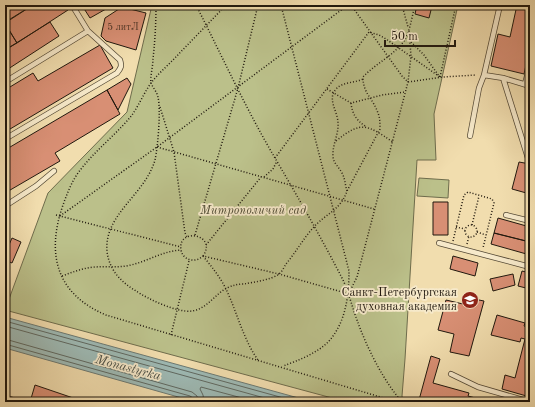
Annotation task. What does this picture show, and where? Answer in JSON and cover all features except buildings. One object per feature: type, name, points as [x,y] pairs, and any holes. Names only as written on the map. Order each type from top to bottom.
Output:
[{"type":"lane","points":[[5,139],[117,73],[120,69],[120,60],[88,31],[72,5]]},
{"type":"lane","points":[[470,136],[479,88],[484,75],[500,5]]},
{"type":"lane","points":[[5,82],[88,31]]},
{"type":"lane","points":[[484,75],[503,78],[528,85],[530,64]]},
{"type":"lane","points":[[503,78],[528,158],[530,158]]},
{"type":"lane","points":[[5,206],[36,186],[54,171]]},
{"type":"lane","points":[[506,215],[530,221]]},
{"type":"lane","points":[[439,243],[530,266]]},
{"type":"lane","points":[[451,374],[478,387],[530,402]]},
{"type":"lane","points":[[5,398],[18,402]]},
{"type":"path","points":[[156,5],[151,83],[158,95],[159,104],[158,147],[154,162],[145,180],[110,228],[107,247],[108,256],[115,272],[126,285],[157,302],[178,309],[194,311],[210,302],[226,288],[235,285],[258,282],[279,274],[314,226],[334,211],[344,200],[347,191],[378,132],[380,120],[378,112],[363,85],[363,77],[370,69],[398,47],[404,40],[414,5]]},
{"type":"path","points":[[196,5],[275,158],[292,186],[344,282],[357,320],[367,343],[392,391],[402,402]]},
{"type":"path","points":[[226,5],[151,83],[132,114],[78,173],[68,190],[56,229],[55,242],[58,268],[72,292],[83,304],[93,310],[171,335],[397,402]]},
{"type":"path","points":[[195,236],[238,88],[258,5]]},
{"type":"path","points":[[281,5],[349,271],[349,294]]},
{"type":"path","points":[[60,216],[158,147],[349,5],[408,82]]},
{"type":"path","points":[[281,367],[298,361],[328,342],[337,329],[349,294],[357,277],[408,82],[411,56],[410,42],[402,5]]},
{"type":"path","points":[[440,77],[456,5]]},
{"type":"path","points":[[275,158],[369,32]]},
{"type":"path","points":[[369,32],[379,35],[398,47],[440,77]]},
{"type":"path","points":[[410,42],[424,55],[440,77]]},
{"type":"path","points":[[408,82],[440,77],[484,75]]},
{"type":"path","points":[[347,191],[342,173],[333,157],[338,123],[332,103],[333,94],[340,86],[363,79]]},
{"type":"path","points":[[327,89],[333,94],[351,103],[392,93],[405,92]]},
{"type":"path","points":[[351,103],[351,109],[358,122],[378,132],[392,142]]},
{"type":"path","points":[[159,104],[174,152],[185,233],[187,237]]},
{"type":"path","points":[[336,141],[350,130],[364,126]]},
{"type":"path","points":[[158,147],[374,209]]},
{"type":"path","points":[[264,177],[273,169],[277,161]]},
{"type":"path","points":[[206,245],[261,176]]},
{"type":"path","points":[[452,246],[466,193],[468,192],[492,200],[494,203],[482,254]]},
{"type":"path","points":[[472,225],[479,196]]},
{"type":"path","points":[[56,215],[181,247]]},
{"type":"path","points":[[456,227],[465,229],[472,225]]},
{"type":"path","points":[[472,225],[476,228],[476,232]]},
{"type":"path","points":[[465,229],[466,234],[469,236],[474,236],[476,232]]},
{"type":"path","points":[[476,232],[487,235]]},
{"type":"path","points":[[187,237],[200,237],[206,245],[206,251],[203,256],[197,260],[189,260],[185,258],[181,250],[182,243],[187,237]]},
{"type":"path","points":[[62,276],[86,269],[132,265],[168,252],[181,250]]},
{"type":"path","points":[[203,256],[279,274],[349,294]]},
{"type":"path","points":[[203,256],[226,288],[247,340],[259,360]]},
{"type":"path","points":[[171,335],[189,260]]},
{"type":"green space","name":"Митрополичий сад","points":[[152,5],[458,5],[434,114],[436,160],[417,160],[402,396],[403,402],[347,402],[5,310],[48,193],[127,112]]},
{"type":"green space","points":[[419,178],[449,180],[448,198],[417,196]]},
{"type":"water","name":"Monastyrka","points":[[5,317],[313,402],[196,402],[5,348]]},
{"type":"place","name":"Санкт-Петербургская духовная академия","points":[[470,300]]}]
